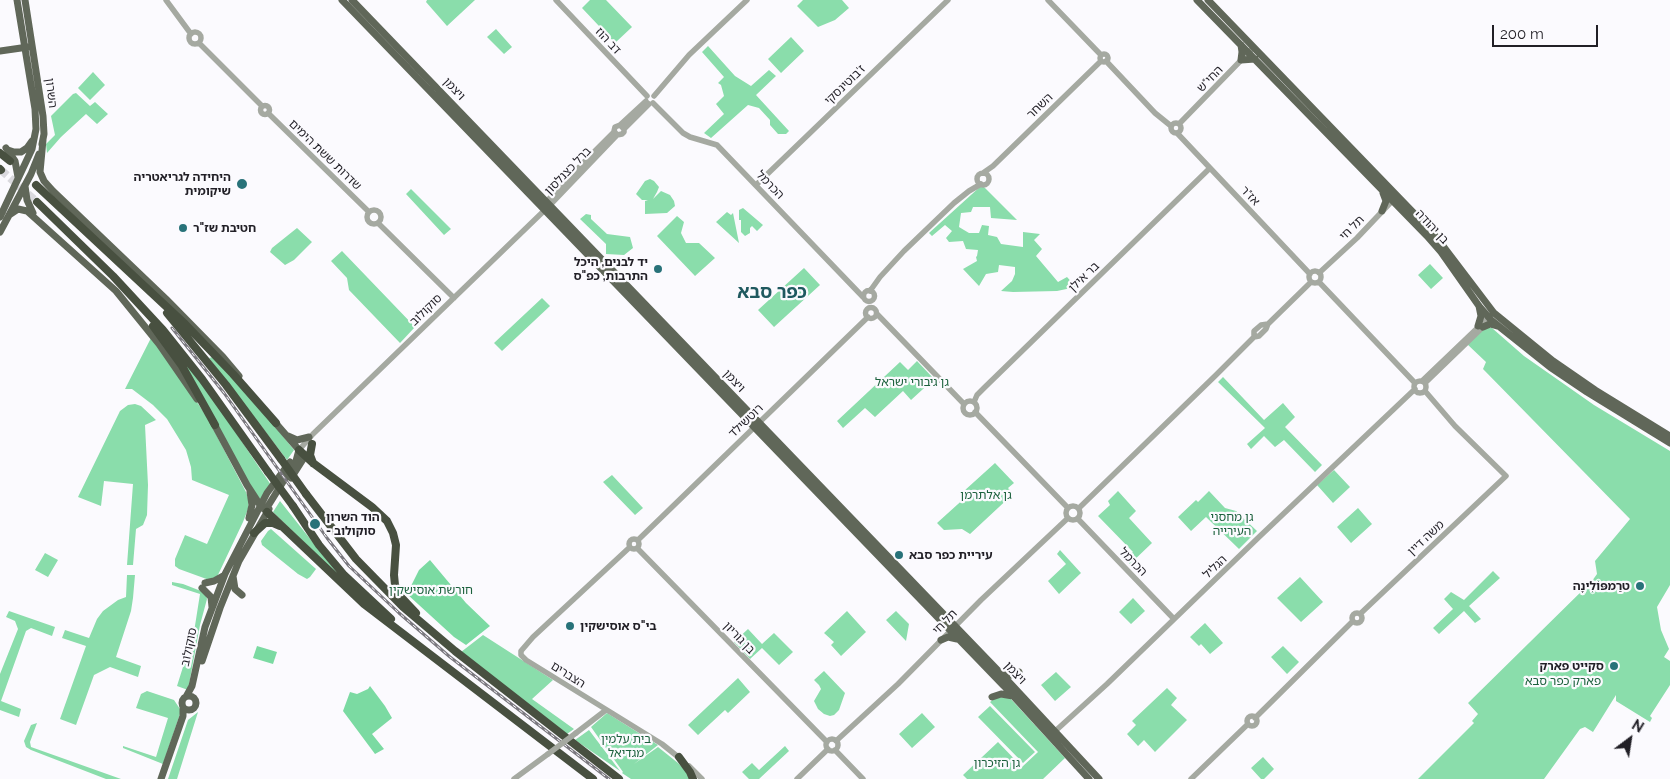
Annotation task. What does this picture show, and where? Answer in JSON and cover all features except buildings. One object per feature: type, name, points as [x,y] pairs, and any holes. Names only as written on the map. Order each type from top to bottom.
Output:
[{"type":"highway","points":[[2,152],[10,162]]},
{"type":"highway","points":[[36,185],[186,324],[234,374],[276,423]]},
{"type":"highway","points":[[214,425],[182,366],[155,327],[37,202],[113,276],[163,330],[202,379],[319,545],[344,574],[392,620],[444,664],[549,750],[588,779]]},
{"type":"highway","points":[[126,268],[192,342],[345,546],[371,576],[403,608],[449,646],[619,779]]},
{"type":"highway","points":[[310,440],[310,455],[313,463]]},
{"type":"highway","points":[[302,453],[372,507],[387,521],[394,533],[396,545],[394,575],[396,589],[449,646]]},
{"type":"highway","points":[[267,512],[355,596],[444,664]]},
{"type":"highway","points":[[254,533],[267,522],[285,529]]},
{"type":"highway","points":[[574,744],[624,779]]},
{"type":"highway","points":[[549,750],[593,779]]},
{"type":"highway","points":[[679,757],[694,779]]},
{"type":"main road","name":"ויצמן","points":[[342,0],[549,203]]},
{"type":"main road","name":"ויצמן","points":[[352,0],[549,203],[757,425],[952,626],[1052,734],[1089,779]]},
{"type":"main road","name":"בן יהודה","points":[[1197,0],[1240,43],[1251,50],[1255,59],[1382,191],[1394,198],[1401,210],[1441,252],[1479,306],[1598,392],[1670,436]]},
{"type":"main road","name":"בן יהודה","points":[[1208,0],[1251,50],[1447,250],[1498,326],[1557,372],[1670,444]]},
{"type":"main road","name":"השרון","points":[[16,2],[37,124],[34,144],[18,178],[16,190]]},
{"type":"main road","name":"השרון","points":[[16,190],[34,167],[43,140],[43,121],[34,47],[26,2]]},
{"type":"main road","points":[[1240,43],[1241,60],[1255,59]]},
{"type":"main road","points":[[0,51],[34,47]]},
{"type":"main road","points":[[2,152],[17,152],[27,148],[32,142],[37,124]]},
{"type":"main road","points":[[43,140],[40,173],[53,191],[166,299],[217,351],[302,453]]},
{"type":"main road","points":[[2,152],[15,161],[18,178]]},
{"type":"main road","points":[[0,217],[16,190],[24,165]]},
{"type":"main road","points":[[16,190],[32,183],[39,183],[53,191]]},
{"type":"main road","points":[[0,232],[16,202],[16,190]]},
{"type":"main road","points":[[16,190],[28,203],[39,221]]},
{"type":"main road","points":[[1382,191],[1386,201],[1382,211]]},
{"type":"main road","points":[[1382,211],[1393,208],[1401,210]]},
{"type":"main road","points":[[9,215],[16,210],[23,209],[102,277],[125,301],[166,354],[214,425],[247,485],[267,512]]},
{"type":"main road","points":[[1479,306],[1481,326],[1490,324],[1498,326]]},
{"type":"main road","points":[[287,436],[296,440],[310,440]]},
{"type":"main road","name":"סוקולוב","points":[[191,697],[229,575],[242,540],[267,493],[302,453]]},
{"type":"main road","name":"סוקולוב","points":[[191,697],[203,634],[212,607],[267,512],[268,506],[302,453]]},
{"type":"main road","points":[[242,540],[252,505],[247,485]]},
{"type":"main road","points":[[212,607],[210,597],[204,585],[229,575],[235,589],[242,595]]},
{"type":"main road","points":[[952,626],[961,620]]},
{"type":"main road","name":"ויצמן","points":[[952,626],[958,640],[997,674],[1013,697],[1099,779]]},
{"type":"main road","points":[[941,640],[951,637],[958,640]]},
{"type":"main road","points":[[1013,697],[1001,694],[993,696],[997,685],[997,674],[1007,675],[1019,672]]},
{"type":"main road","points":[[161,779],[183,716],[181,701],[191,697],[196,705],[186,717],[165,779]]},
{"type":"main road","points":[[183,708],[190,710]]},
{"type":"street","name":"שדרות ששת הימים","points":[[166,0],[191,34],[190,42],[194,44],[199,43],[262,106],[260,110],[262,113],[268,113],[369,212]]},
{"type":"street","name":"דב הוז","points":[[556,0],[649,101]]},
{"type":"street","points":[[649,101],[655,98],[654,96],[689,55],[747,0]]},
{"type":"street","name":"ז'בוטינסקי","points":[[756,185],[948,0]]},
{"type":"street","points":[[1048,0],[1155,113],[1171,126],[1172,132],[1177,133],[1180,130],[1179,124],[1175,123],[1171,126]]},
{"type":"street","name":"החי\"ש","points":[[1179,124],[1251,50]]},
{"type":"street","name":"השחר","points":[[986,174],[1103,59]]},
{"type":"street","name":"ברל כצנלסון","points":[[549,203],[616,134],[615,127],[622,127],[649,101]]},
{"type":"street","name":"הכרמל","points":[[649,101],[683,133],[690,137],[718,145],[865,299]]},
{"type":"street","name":"אז\"ר","points":[[1177,133],[1310,274]]},
{"type":"street","name":"בר אילן","points":[[974,402],[984,388],[1210,168]]},
{"type":"street","points":[[870,291],[873,294],[876,311],[874,318],[868,317],[866,313],[868,309],[865,292],[870,291],[904,251],[969,190],[979,182],[988,183],[986,174],[978,176],[979,182]]},
{"type":"street","name":"תל חי","points":[[1319,273],[1357,238],[1394,198]]},
{"type":"street","name":"סוקולוב","points":[[302,453],[322,426],[549,203]]},
{"type":"street","points":[[373,210],[380,212],[381,219],[378,223],[373,224],[369,222],[367,216],[369,212],[373,210]]},
{"type":"street","points":[[378,223],[454,298]]},
{"type":"street","points":[[1311,282],[1310,274],[1315,271],[1319,273],[1321,278],[1319,282]]},
{"type":"street","points":[[1079,508],[1254,337],[1259,336],[1268,324],[1311,282],[1319,282]]},
{"type":"street","points":[[1319,282],[1420,393],[1427,388],[1424,382],[1419,380],[1415,386]]},
{"type":"street","points":[[865,299],[869,302],[873,300]]},
{"type":"street","points":[[868,309],[876,311],[964,404],[963,408],[966,414],[971,415],[975,412]]},
{"type":"street","points":[[1424,382],[1491,316]]},
{"type":"street","name":"רוטשילד","points":[[638,540],[868,317]]},
{"type":"street","name":"הגליל","points":[[1052,734],[1163,630],[1415,386]]},
{"type":"street","name":"משה דיין","points":[[1191,779],[1248,724],[1248,718],[1252,716],[1255,718],[1353,621],[1356,623],[1360,622],[1362,619],[1360,614],[1506,476],[1455,426],[1425,391]]},
{"type":"street","points":[[964,404],[968,401],[974,402],[976,406],[975,412]]},
{"type":"street","points":[[975,412],[1068,508]]},
{"type":"street","points":[[1068,508],[1075,506],[1079,508]]},
{"type":"street","points":[[1068,508],[1066,514],[1072,520],[1078,519],[1081,514],[1079,508]]},
{"type":"street","name":"תל חי","points":[[961,620],[1068,518]]},
{"type":"street","name":"הכרמל","points":[[1078,519],[1174,619]]},
{"type":"street","points":[[633,538],[638,540],[639,544],[634,547],[629,544],[633,538]]},
{"type":"street","name":"הצברים","points":[[634,547],[533,637],[521,651],[521,655],[526,660],[662,744],[702,779]]},
{"type":"street","name":"בן גוריון","points":[[634,547],[827,742]]},
{"type":"street","name":"תל חי","points":[[836,741],[898,684],[952,626]]},
{"type":"street","points":[[514,779],[549,750],[576,733],[606,710]]},
{"type":"street","points":[[797,779],[832,750],[838,747],[836,741],[831,739],[827,742],[826,746],[832,750],[863,779]]},
{"type":"green space","points":[[427,0],[475,0],[447,26],[426,2]]},
{"type":"green space","points":[[590,0],[606,0],[632,27],[615,43],[582,8]]},
{"type":"green space","points":[[803,0],[842,0],[849,8],[835,20],[818,27],[797,6]]},
{"type":"green space","points":[[496,29],[512,47],[504,54],[487,37]]},
{"type":"green space","points":[[791,37],[804,51],[781,73],[768,59]]},
{"type":"green space","points":[[708,46],[735,76],[751,86],[769,70],[776,76],[756,95],[789,131],[786,134],[778,134],[770,125],[770,120],[759,108],[748,105],[711,138],[704,133],[724,114],[716,104],[724,96],[721,85],[718,83],[724,77],[702,52]]},
{"type":"green space","points":[[93,72],[105,85],[90,100],[78,88]]},
{"type":"green space","points":[[76,93],[90,106],[95,102],[108,114],[97,124],[86,114],[47,153],[46,144],[55,135],[51,116]]},
{"type":"green space","points":[[650,179],[659,187],[653,199],[661,191],[670,195],[674,201],[675,206],[667,213],[645,214],[645,201],[648,200],[642,200],[636,194],[645,181]]},
{"type":"green space","points":[[982,185],[1017,220],[991,218],[990,207],[973,207],[971,212],[961,213],[959,227],[969,233],[979,233],[982,225],[989,226],[988,235],[997,237],[1001,244],[1023,247],[1023,232],[1040,234],[1034,240],[1042,249],[1036,256],[1058,282],[1067,277],[1076,287],[1057,291],[1001,291],[1012,281],[1015,267],[999,265],[998,272],[986,274],[979,286],[963,269],[977,261],[978,250],[966,249],[963,241],[949,242],[946,238],[952,231],[945,225],[932,236],[929,233]]},
{"type":"green space","points":[[411,189],[451,229],[444,235],[406,194]]},
{"type":"green space","points":[[743,208],[763,225],[757,231],[752,226],[750,233],[745,236],[741,232],[741,220],[739,220],[739,210]]},
{"type":"green space","points":[[727,212],[731,215],[733,213],[739,243],[716,222]]},
{"type":"green space","points":[[586,214],[591,215],[591,219],[607,234],[630,237],[633,248],[624,255],[606,254],[606,244],[580,219]]},
{"type":"green space","points":[[677,216],[684,222],[681,233],[686,243],[699,243],[715,258],[695,276],[657,236]]},
{"type":"green space","points":[[297,228],[312,242],[294,260],[285,265],[270,252],[272,248]]},
{"type":"green space","points":[[342,251],[415,327],[400,343],[349,290],[347,278],[331,261]]},
{"type":"green space","points":[[1430,264],[1443,278],[1431,289],[1418,275]]},
{"type":"green space","points":[[804,268],[820,285],[774,327],[758,310]]},
{"type":"green space","points":[[542,298],[550,306],[502,351],[494,343]]},
{"type":"green space","name":"פארק כפר סבא","points":[[1484,328],[1492,328],[1524,356],[1594,405],[1670,451],[1670,585],[1657,607],[1661,630],[1669,649],[1664,657],[1670,661],[1670,685],[1650,716],[1652,718],[1650,722],[1616,701],[1616,695],[1593,732],[1585,727],[1580,729],[1544,779],[1418,779],[1474,723],[1472,721],[1478,714],[1468,703],[1592,581],[1597,574],[1595,561],[1630,519],[1483,369],[1486,362],[1467,344]]},
{"type":"green space","points":[[152,336],[208,419],[249,501],[243,522],[217,577],[212,581],[179,569],[175,566],[175,559],[185,535],[207,544],[229,495],[192,480],[191,467],[186,450],[167,419],[153,405],[132,389],[125,389]]},
{"type":"green space","points":[[213,357],[248,393],[294,450],[287,460],[209,358]]},
{"type":"green space","points":[[184,358],[271,485],[261,500],[249,485],[181,359]]},
{"type":"green space","name":"גן גיבורי ישראל","points":[[917,361],[934,379],[911,400],[903,391],[875,417],[865,408],[843,428],[837,421],[900,362],[908,370]]},
{"type":"green space","points":[[1223,377],[1264,420],[1283,403],[1295,417],[1285,427],[1322,465],[1315,472],[1284,440],[1275,447],[1264,436],[1251,449],[1247,444],[1265,428],[1218,382]]},
{"type":"green space","points":[[135,404],[141,406],[156,420],[145,425],[148,485],[147,515],[143,525],[136,529],[133,565],[127,565],[133,484],[104,481],[101,506],[78,497],[120,411],[128,405]]},
{"type":"green space","name":"גן אלתרמן","points":[[995,463],[1014,483],[1008,488],[1013,494],[970,534],[962,529],[944,530],[937,523],[968,495],[964,491]]},
{"type":"green space","points":[[1334,470],[1350,487],[1333,503],[1317,485]]},
{"type":"green space","points":[[612,475],[643,508],[635,515],[603,482]]},
{"type":"green space","points":[[1118,491],[1136,511],[1129,518],[1152,543],[1130,564],[1125,559],[1133,552],[1098,516],[1110,505],[1108,501]]},
{"type":"green space","name":"גן מחסני העירייה","points":[[1209,491],[1225,508],[1236,511],[1257,531],[1239,549],[1206,517],[1191,531],[1178,517]]},
{"type":"green space","points":[[280,501],[342,579],[273,512]]},
{"type":"green space","points":[[1358,508],[1372,524],[1351,543],[1337,527]]},
{"type":"green space","points":[[271,529],[316,569],[310,577],[307,579],[298,574],[262,545],[261,541]]},
{"type":"green space","points":[[1060,550],[1081,573],[1059,594],[1048,581],[1066,564],[1057,554]]},
{"type":"green space","points":[[45,553],[58,560],[48,577],[35,570]]},
{"type":"green space","name":"חורשת אוסישקין","points":[[430,560],[466,603],[490,626],[466,645],[454,637],[407,594],[419,570]]},
{"type":"green space","points":[[1493,571],[1500,578],[1469,606],[1481,619],[1475,623],[1464,611],[1439,634],[1433,628],[1453,609],[1444,599],[1451,592],[1464,600]]},
{"type":"green space","points":[[127,575],[135,575],[133,598],[131,611],[116,657],[141,666],[138,677],[110,667],[94,675],[76,725],[60,719],[86,646],[62,638],[65,630],[89,638],[97,619],[103,611],[118,600],[126,597]]},
{"type":"green space","points":[[1300,577],[1323,602],[1301,622],[1277,598]]},
{"type":"green space","points":[[172,582],[201,591],[206,595],[207,599],[200,625],[188,690],[177,686],[194,632],[200,594],[172,585]]},
{"type":"green space","points":[[1133,598],[1145,611],[1131,624],[1119,612]]},
{"type":"green space","points":[[9,611],[55,627],[52,636],[31,628],[26,631],[1,701],[21,709],[19,717],[0,710],[0,674],[18,629],[15,621],[6,617]]},
{"type":"green space","points":[[847,611],[866,632],[841,656],[831,645],[834,642],[824,633]]},
{"type":"green space","points":[[896,611],[909,624],[906,641],[886,620]]},
{"type":"green space","points":[[1205,623],[1223,643],[1210,654],[1201,644],[1199,646],[1190,637]]},
{"type":"green space","points":[[748,629],[762,644],[774,633],[793,652],[779,665],[762,648],[750,659],[734,642]]},
{"type":"green space","points":[[483,635],[553,680],[532,699],[574,729],[567,734],[461,652]]},
{"type":"green space","points":[[257,646],[277,652],[273,664],[253,658]]},
{"type":"green space","points":[[1283,646],[1299,662],[1287,674],[1271,657]]},
{"type":"green space","points":[[824,671],[845,693],[839,710],[830,716],[818,709],[814,701],[821,689],[814,680]]},
{"type":"green space","points":[[1056,672],[1071,687],[1055,701],[1041,685]]},
{"type":"green space","points":[[738,678],[750,692],[728,713],[725,710],[698,735],[688,725]]},
{"type":"green space","points":[[370,686],[392,718],[372,734],[384,749],[375,754],[343,711],[350,692],[357,694],[368,689]]},
{"type":"green space","points":[[1167,688],[1177,698],[1171,705],[1187,720],[1155,752],[1144,740],[1138,746],[1127,734],[1136,725],[1132,721]]},
{"type":"green space","points":[[147,691],[174,700],[180,709],[163,764],[123,748],[123,746],[156,757],[168,718],[136,708],[141,694]]},
{"type":"green space","name":"גן הזיכרון","points":[[997,697],[1010,698],[1065,758],[1043,779],[967,779],[963,775],[998,742],[1022,767],[1038,752],[990,702]]},
{"type":"green space","points":[[990,706],[1035,752],[1023,763],[978,717]]},
{"type":"green space","points":[[198,712],[177,779],[168,779],[188,720]]},
{"type":"green space","name":"בית עלמין מגדיאל","points":[[607,713],[658,745],[634,764],[658,747],[678,763],[691,776],[691,779],[631,779],[622,773],[591,727]]},
{"type":"green space","points":[[922,713],[935,727],[912,748],[899,734]]},
{"type":"green space","points":[[37,723],[30,742],[31,747],[121,779],[106,779],[26,747],[24,741],[31,725]]},
{"type":"green space","points":[[589,730],[620,771],[575,740]]},
{"type":"green space","points":[[785,746],[789,751],[759,779],[749,779],[742,772],[752,763],[759,770]]},
{"type":"green space","points":[[1263,757],[1274,769],[1264,779],[1261,779],[1251,768]]},
{"type":"tunnel","points":[[1,170],[37,202]]},
{"type":"railway","points":[[172,328],[224,393],[349,566],[450,657],[609,779]]},
{"type":"place","name":"היחידה לגריאטריה שיקומית","points":[[242,184]]},
{"type":"place","name":"חטיבת שז\"ר","points":[[183,228]]},
{"type":"place","name":"יד לבנים, היכל התרבות, כפ\"ס","points":[[658,269]]},
{"type":"place","name":"הוד השרון - סוקולוב","points":[[315,524]]},
{"type":"place","name":"עיריית כפר סבא","points":[[899,555]]},
{"type":"place","name":"טרַמפּוֹלִינָה","points":[[1640,586]]},
{"type":"place","name":"בי\"ס אוסישקין","points":[[570,626]]},
{"type":"place","name":"סקייט פארק","points":[[1614,666]]},
{"type":"district","name":"כפר סבא","points":[[772,293]]}]
